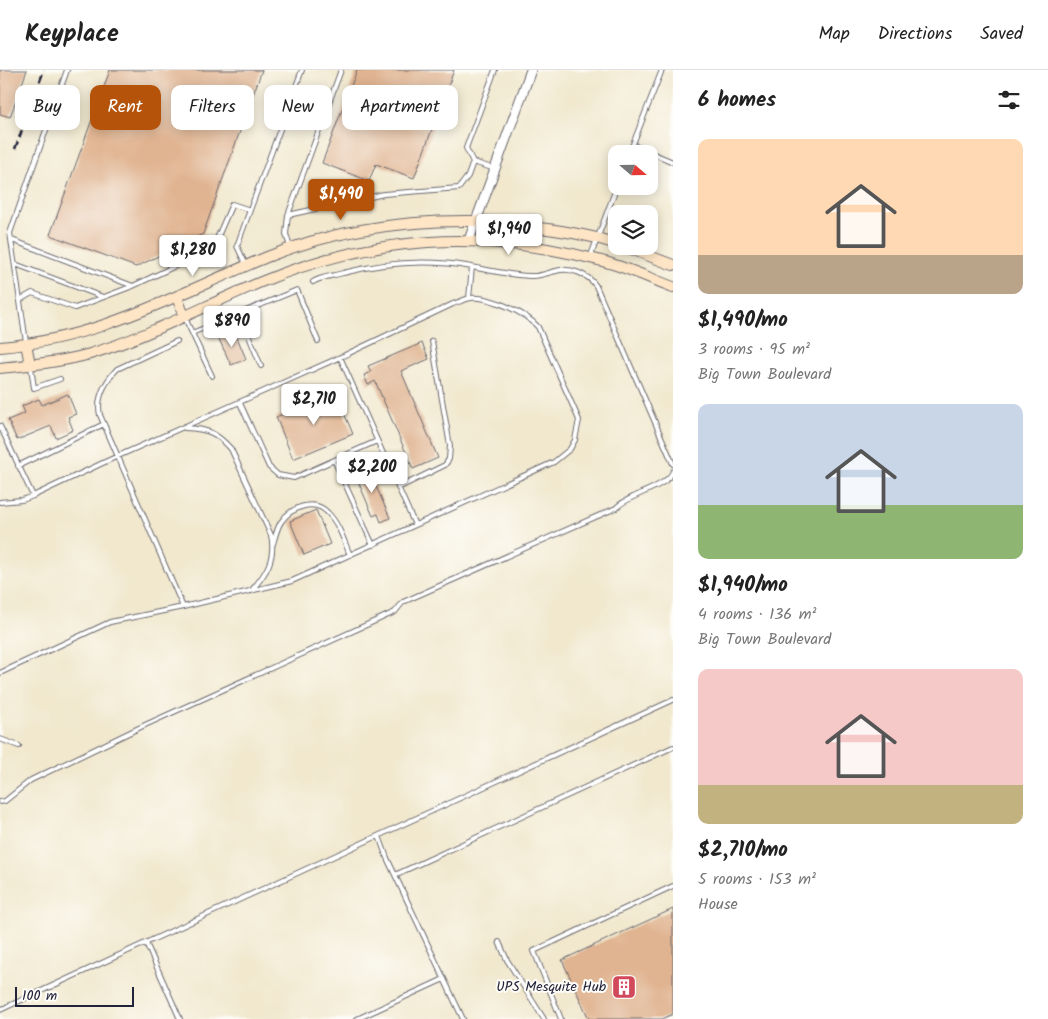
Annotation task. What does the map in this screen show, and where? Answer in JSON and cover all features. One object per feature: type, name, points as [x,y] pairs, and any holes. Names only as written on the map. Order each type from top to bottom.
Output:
[{"type":"main road","points":[[0,347],[82,333],[113,323],[290,248],[332,235],[432,222],[476,221],[553,230],[608,242]]},
{"type":"main road","points":[[0,368],[88,355],[123,342],[261,282],[340,254],[382,246],[469,240],[518,244],[590,258],[673,287]]},
{"type":"main road","points":[[647,255],[673,265]]},
{"type":"main road","points":[[177,297],[184,316]]},
{"type":"main road","points":[[26,344],[30,364]]},
{"type":"street","points":[[469,240],[531,70]]},
{"type":"lane","points":[[26,344],[10,233],[67,70]]},
{"type":"lane","points":[[247,266],[237,246],[302,70]]},
{"type":"lane","points":[[290,248],[286,234],[288,215],[341,70]]},
{"type":"lane","points":[[495,70],[466,148],[473,162],[495,169]]},
{"type":"lane","points":[[633,145],[662,70]]},
{"type":"lane","points":[[658,156],[673,162]]},
{"type":"lane","points":[[288,215],[384,194],[459,188],[468,176],[473,162]]},
{"type":"lane","points":[[590,258],[613,195]]},
{"type":"lane","points":[[20,300],[32,293],[75,308],[133,286],[207,250],[215,243],[232,204],[250,210]]},
{"type":"lane","points":[[12,240],[133,286]]},
{"type":"lane","points":[[313,282],[349,272],[402,262],[430,261],[532,277],[569,270],[584,274],[592,279],[596,286],[673,464]]},
{"type":"lane","points":[[15,264],[103,297]]},
{"type":"lane","points":[[470,298],[472,267]]},
{"type":"lane","points":[[192,333],[297,290],[318,341]]},
{"type":"lane","points":[[0,502],[22,500],[33,496],[453,304],[470,298],[490,301],[517,311],[533,321],[538,327],[579,420],[577,432],[570,449],[554,462],[292,581],[110,622],[0,673]]},
{"type":"lane","points":[[240,314],[261,366]]},
{"type":"lane","points":[[184,316],[212,376]]},
{"type":"lane","points":[[177,341],[124,365],[111,376],[102,392],[98,405],[104,424],[183,607]]},
{"type":"lane","points":[[398,488],[444,466],[449,459],[450,446],[432,341]]},
{"type":"lane","points":[[340,357],[414,525]]},
{"type":"lane","points":[[30,364],[34,388],[60,379]]},
{"type":"lane","points":[[240,403],[269,467],[278,475],[294,478],[377,442]]},
{"type":"lane","points":[[18,466],[104,424]]},
{"type":"lane","points":[[0,426],[33,496]]},
{"type":"lane","points":[[183,428],[201,429],[211,432],[222,439],[231,449],[271,536],[271,561],[251,591]]},
{"type":"lane","points":[[334,460],[373,545]]},
{"type":"lane","points":[[0,802],[31,780],[145,725],[395,612],[403,602],[616,508],[627,500],[665,481],[673,471]]},
{"type":"lane","points":[[272,546],[281,522],[291,512],[307,505],[324,509],[330,514],[339,529],[350,555]]},
{"type":"lane","points":[[0,1010],[673,700]]},
{"type":"lane","points":[[0,739],[19,746]]},
{"type":"lane","points":[[395,875],[673,747]]},
{"type":"lane","points":[[379,836],[395,875],[463,1019]]},
{"type":"lane","points":[[561,1019],[534,951],[673,886]]},
{"type":"lane","points":[[499,942],[507,960],[544,1019]]},
{"type":"lane","points":[[146,943],[180,1019]]},
{"type":"lane","points":[[357,1019],[444,979]]},
{"type":"building","points":[[0,70],[27,70],[22,85],[15,85],[15,103],[10,117],[0,114]]},
{"type":"building","points":[[110,70],[262,70],[254,92],[254,85],[171,85],[171,130],[240,130],[203,234],[136,267],[50,235],[90,125],[90,130],[161,130],[161,85],[105,85]]},
{"type":"building","points":[[357,70],[454,70],[448,85],[351,85]]},
{"type":"building","points":[[342,110],[342,130],[432,130],[414,178],[376,164],[369,181],[322,163]]},
{"type":"building","points":[[234,330],[246,359],[231,365],[218,337]]},
{"type":"building","points":[[422,343],[429,359],[401,371],[438,458],[413,469],[375,381],[368,385],[364,375],[371,372],[368,366]]},
{"type":"building","points":[[335,392],[353,434],[293,459],[276,417]]},
{"type":"building","points":[[68,394],[76,414],[68,417],[73,430],[56,438],[51,426],[17,440],[8,420],[25,413],[22,406],[39,399],[42,405]]},
{"type":"building","points":[[367,466],[390,518],[381,522],[378,514],[373,516],[354,472]]},
{"type":"building","points":[[316,510],[330,544],[304,555],[290,521]]},
{"type":"building","name":"UPS Mesquite Hub","points":[[673,909],[673,1014],[662,1019],[589,1019],[562,960]]},
{"type":"railway","points":[[15,149],[44,70]]},
{"type":"place","name":"UPS Mesquite Hub","points":[[624,987]]}]
